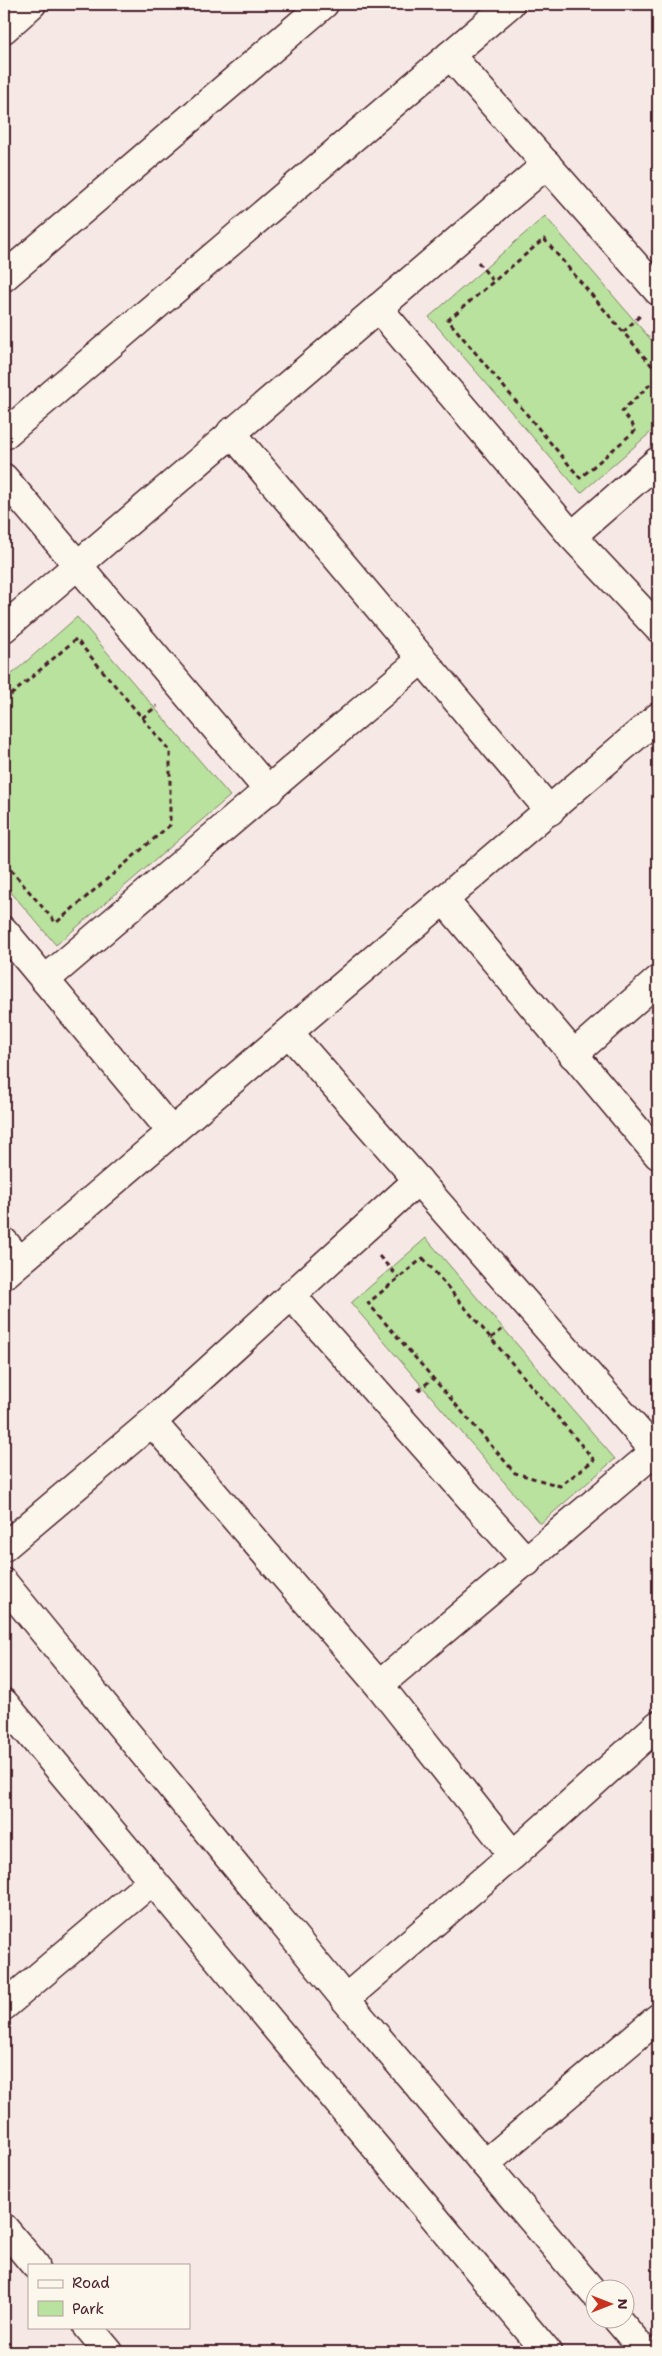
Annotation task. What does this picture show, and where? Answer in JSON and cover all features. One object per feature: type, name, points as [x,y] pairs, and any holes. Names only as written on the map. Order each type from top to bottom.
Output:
[{"type":"street","points":[[4,29],[32,4]]},
{"type":"street","points":[[4,277],[324,4]]},
{"type":"street","points":[[5,432],[510,4]]},
{"type":"street","points":[[450,55],[658,290]]},
{"type":"street","points":[[4,628],[231,432],[547,164]]},
{"type":"street","points":[[378,308],[572,536],[658,628]]},
{"type":"street","points":[[231,432],[550,811]]},
{"type":"street","points":[[572,536],[658,461]]},
{"type":"street","points":[[4,478],[269,791]]},
{"type":"street","points":[[45,980],[422,659]]},
{"type":"street","points":[[9,1259],[172,1132],[445,901],[658,717]]},
{"type":"street","points":[[445,901],[658,1155]]},
{"type":"street","points":[[4,931],[172,1132]]},
{"type":"street","points":[[573,1055],[658,980]]},
{"type":"street","points":[[289,1033],[657,1450],[527,1562],[379,1685]]},
{"type":"street","points":[[4,1547],[152,1422],[418,1180]]},
{"type":"street","points":[[291,1295],[527,1562]]},
{"type":"street","points":[[152,1422],[379,1685],[513,1855]]},
{"type":"street","points":[[4,1583],[346,1999],[584,2281]]},
{"type":"street","points":[[4,1703],[547,2352]]},
{"type":"street","points":[[346,1999],[655,1734]]},
{"type":"street","points":[[4,2006],[152,1881]]},
{"type":"street","points":[[485,2164],[656,2025]]},
{"type":"street","points":[[4,2228],[34,2264]]},
{"type":"street","points":[[89,2328],[106,2351]]},
{"type":"street","points":[[625,2328],[645,2352]]},
{"type":"path","points":[[658,373],[544,238],[448,320],[580,478],[636,430],[622,411],[658,377]]},
{"type":"path","points":[[4,701],[76,639],[170,751],[170,824],[56,923],[4,862]]},
{"type":"path","points":[[423,1258],[594,1460],[560,1486],[515,1473],[368,1303],[423,1258]]},
{"type":"green space","points":[[545,216],[658,348],[658,426],[581,493],[429,317]]},
{"type":"green space","points":[[77,617],[230,796],[56,945],[4,884],[4,681]]},
{"type":"green space","points":[[426,1238],[615,1459],[540,1524],[351,1303]]}]
